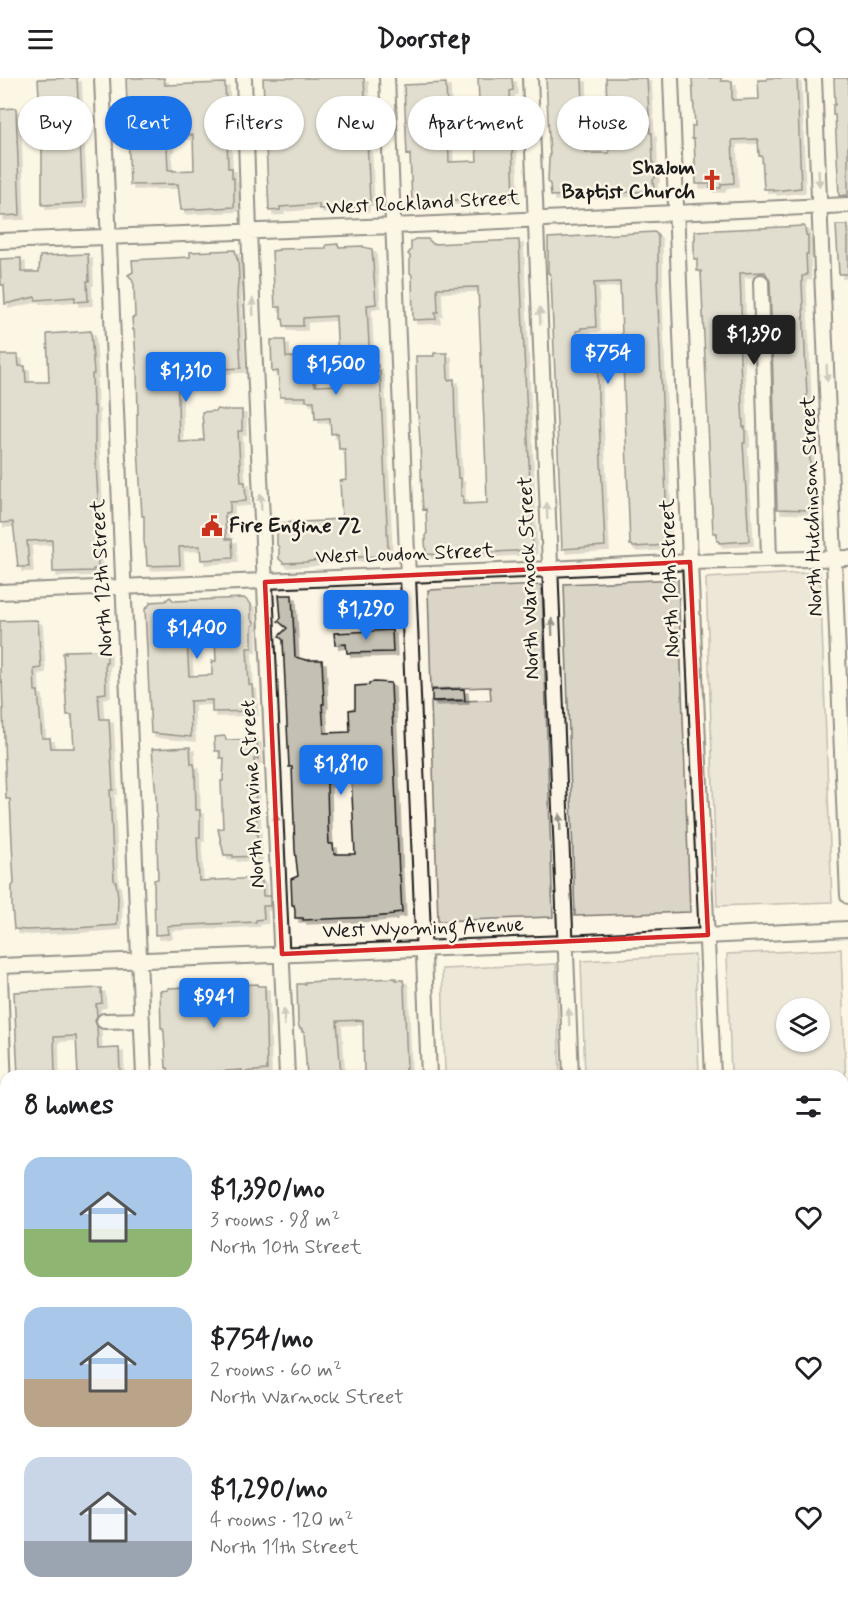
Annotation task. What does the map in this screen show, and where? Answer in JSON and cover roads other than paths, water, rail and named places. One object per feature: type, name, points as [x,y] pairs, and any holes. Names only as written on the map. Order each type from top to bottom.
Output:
[{"type":"street","name":"North 12th Street","points":[[102,78],[144,1070]]},
{"type":"street","name":"North Marvine Street","points":[[244,78],[286,1070]]},
{"type":"street","points":[[387,78],[429,1070]]},
{"type":"street","name":"North Warnock Street","points":[[530,78],[571,1070]]},
{"type":"street","name":"North 10th Street","points":[[671,78],[713,1070]]},
{"type":"street","name":"North Hutchinson Street","points":[[814,78],[841,558],[848,896]]},
{"type":"street","name":"West Rockland Street","points":[[0,241],[848,205]]},
{"type":"street","points":[[761,282],[769,560]]},
{"type":"street","name":"West Loudon Street","points":[[0,592],[690,562],[841,558]]},
{"type":"street","name":"West Wyoming Avenue","points":[[0,966],[848,929]]},
{"type":"street","points":[[0,975],[3,1070]]},
{"type":"street","points":[[104,1022],[142,1020]]},
{"type":"place","name":"Shalom Baptist Church","points":[[712,180]]},
{"type":"place","name":"Fire Engine 72","points":[[212,526]]}]
